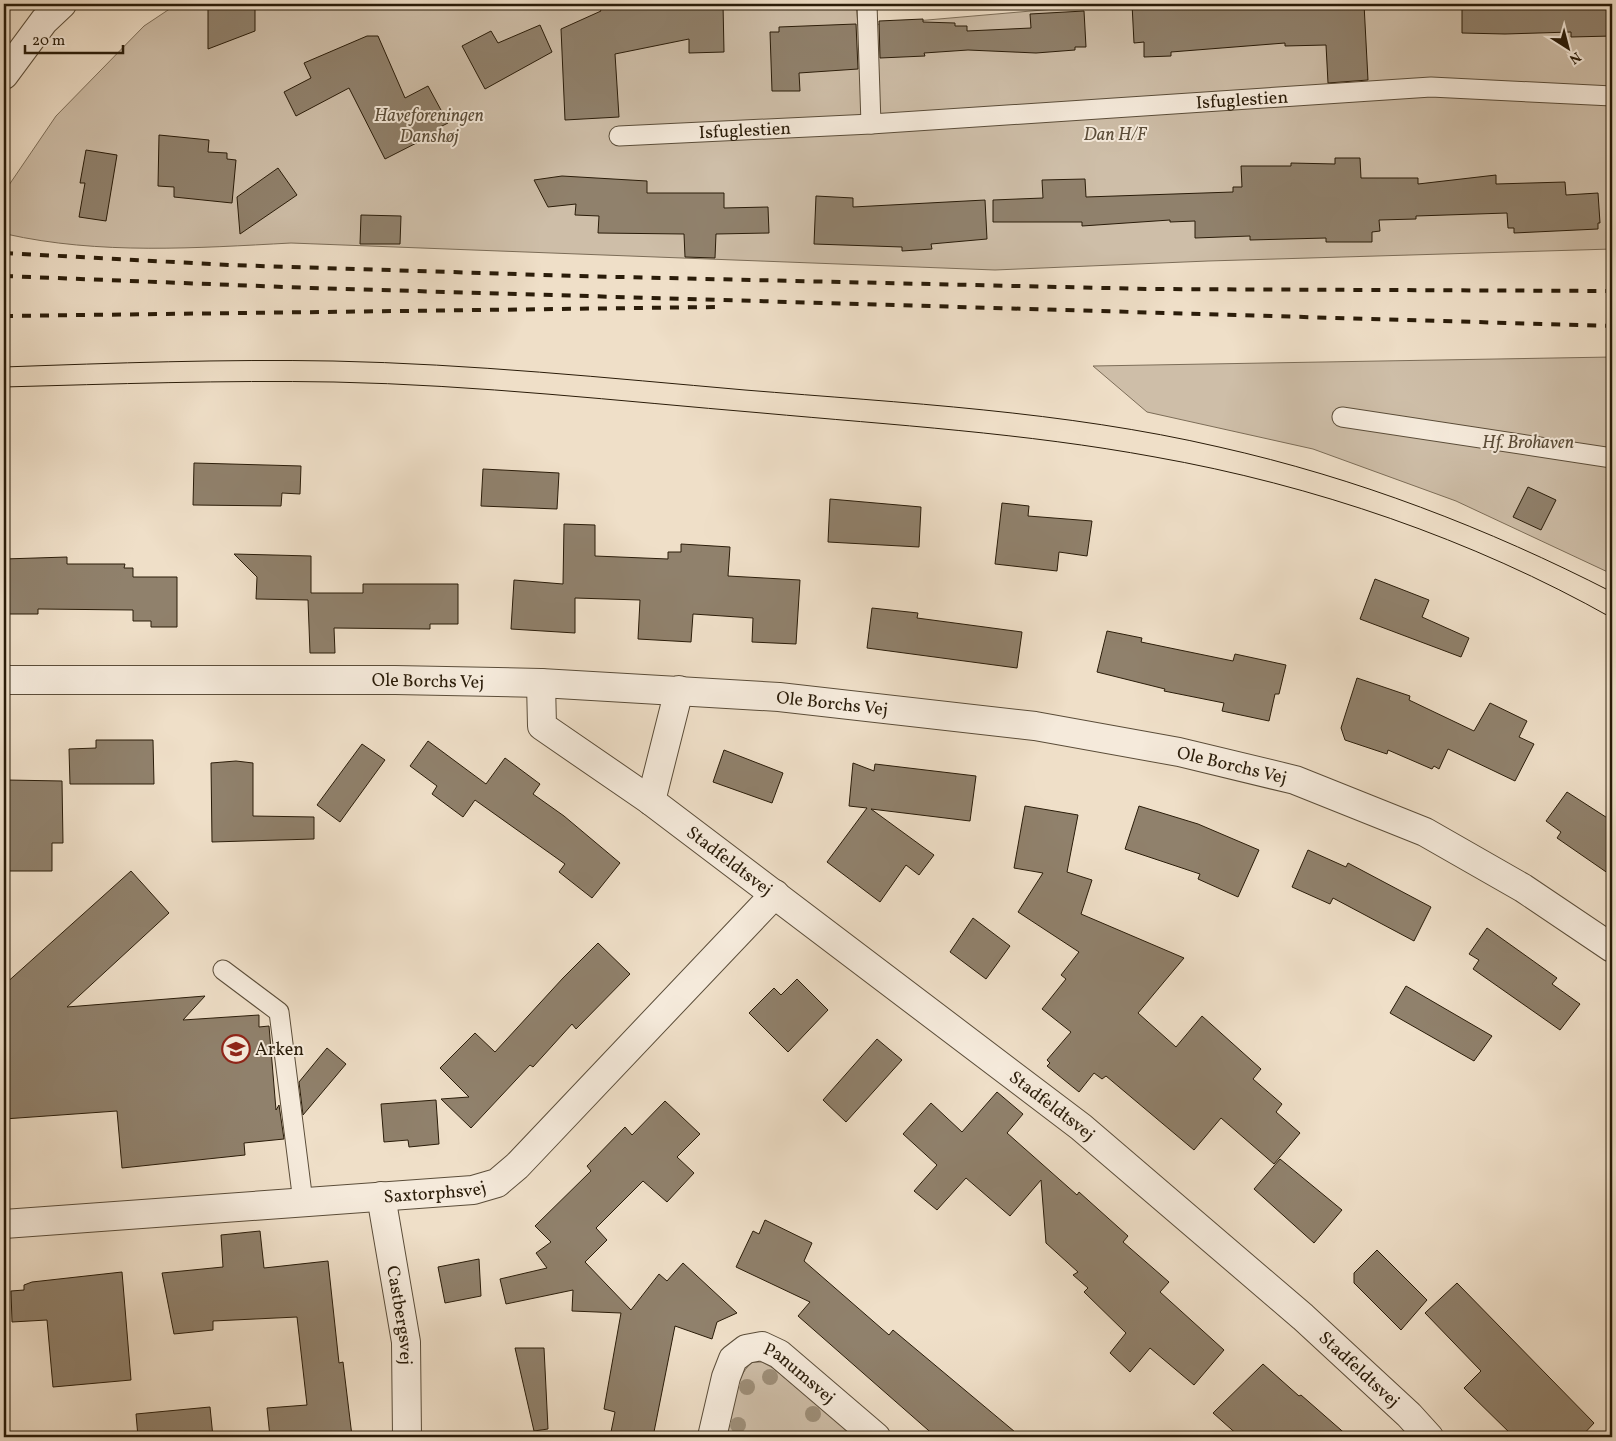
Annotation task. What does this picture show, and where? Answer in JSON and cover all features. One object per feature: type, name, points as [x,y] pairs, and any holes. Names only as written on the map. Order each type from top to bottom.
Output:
[{"type":"street","points":[[4,75],[46,10]]},
{"type":"street","name":"Ole Borchs Vej","points":[[4,680],[468,680],[541,683],[789,698],[1034,726],[1179,752],[1295,780],[1425,832],[1523,888],[1612,948]]},
{"type":"street","name":"Stadfeldtsvej","points":[[541,683],[542,726],[651,801],[1081,1128],[1303,1317],[1409,1415],[1429,1437]]},
{"type":"street","points":[[651,801],[679,690]]},
{"type":"street","name":"Saxtorphsvej","points":[[4,1224],[473,1190],[497,1183],[517,1166],[775,894]]},
{"type":"street","name":"Castbergsvej","points":[[381,1196],[406,1342],[407,1437]]},
{"type":"street","name":"Panumsvej","points":[[712,1437],[726,1377],[733,1359],[746,1349],[762,1346],[779,1354],[876,1437]]},
{"type":"lane","points":[[867,4],[871,124]]},
{"type":"lane","name":"Isfuglestien","points":[[619,136],[871,124],[1431,87],[1612,96]]},
{"type":"lane","points":[[1342,417],[1612,458]]},
{"type":"lane","points":[[222,970],[279,1012],[303,1202]]},
{"type":"green space","name":"Dan H/F","points":[[177,4],[856,4],[858,26],[1112,4],[1612,4],[1612,249],[1208,261],[995,270],[291,243],[184,248],[112,247],[41,241],[6,234],[9,185],[56,116],[144,26]]},
{"type":"green space","name":"Hf. Brohaven","points":[[1612,357],[1612,574],[1456,501],[1313,449],[1147,412],[1093,366]]},
{"type":"green space","points":[[752,1362],[762,1362],[773,1368],[855,1437],[727,1437],[734,1397],[740,1378]]},
{"type":"building","points":[[597,4],[723,4],[724,52],[689,53],[689,39],[615,54],[619,117],[565,120],[561,29],[601,11]]},
{"type":"building","points":[[1132,4],[1364,4],[1368,80],[1328,83],[1326,45],[1285,46],[1285,43],[1171,52],[1171,56],[1144,57],[1144,42],[1134,43]]},
{"type":"building","points":[[1462,4],[1612,4],[1612,36],[1571,37],[1571,32],[1462,33]]},
{"type":"building","points":[[208,9],[255,9],[255,31],[208,49]]},
{"type":"building","points":[[1084,11],[1086,47],[1075,47],[1075,50],[1036,53],[968,50],[924,53],[925,56],[880,58],[879,21],[923,19],[923,22],[955,23],[955,26],[967,26],[967,31],[1031,28],[1030,14]]},
{"type":"building","points":[[856,24],[858,69],[799,73],[800,91],[772,91],[770,32],[779,32],[779,27]]},
{"type":"building","points":[[540,25],[552,52],[485,89],[462,46],[491,31],[498,43]]},
{"type":"building","points":[[367,36],[378,36],[405,98],[428,86],[448,123],[438,128],[440,131],[385,159],[349,88],[296,116],[284,92],[311,78],[304,63]]},
{"type":"building","points":[[159,135],[209,140],[208,152],[227,153],[227,159],[236,160],[232,203],[174,197],[174,187],[158,186]]},
{"type":"building","points":[[86,150],[117,155],[106,221],[79,217],[85,183],[80,183]]},
{"type":"building","points":[[1335,158],[1360,158],[1361,178],[1418,178],[1418,184],[1496,175],[1496,184],[1565,182],[1566,195],[1598,193],[1600,223],[1598,223],[1598,229],[1514,233],[1514,228],[1508,228],[1507,213],[1416,216],[1416,219],[1379,220],[1380,231],[1372,232],[1372,242],[1326,242],[1326,238],[1250,240],[1250,236],[1195,238],[1195,221],[1170,222],[1170,220],[1082,226],[1082,222],[993,222],[993,200],[1043,198],[1042,180],[1085,179],[1086,197],[1233,192],[1233,187],[1242,187],[1241,166],[1291,166],[1291,163],[1335,164]]},
{"type":"building","points":[[278,168],[297,195],[240,234],[237,197]]},
{"type":"building","points":[[562,176],[647,181],[647,193],[724,193],[724,208],[768,207],[769,233],[716,234],[715,258],[685,257],[684,234],[598,233],[599,216],[575,215],[576,204],[548,207],[534,180]]},
{"type":"building","points":[[816,196],[853,198],[853,207],[985,200],[987,239],[931,244],[932,249],[902,251],[902,247],[814,244]]},
{"type":"building","points":[[361,215],[401,216],[400,244],[360,244]]},
{"type":"building","points":[[194,463],[301,466],[300,494],[282,493],[281,506],[193,505]]},
{"type":"building","points":[[483,469],[559,473],[557,509],[481,506]]},
{"type":"building","points":[[1528,487],[1556,500],[1541,530],[1513,517]]},
{"type":"building","points":[[830,499],[921,507],[919,547],[828,542]]},
{"type":"building","points":[[1002,503],[1029,506],[1028,516],[1092,521],[1087,556],[1059,552],[1057,571],[995,564]]},
{"type":"building","points":[[564,524],[595,525],[595,556],[668,559],[668,552],[681,552],[681,544],[730,547],[728,576],[800,580],[796,644],[752,642],[753,618],[693,614],[691,642],[638,639],[640,600],[575,598],[575,633],[511,629],[514,580],[563,584]]},
{"type":"building","points":[[234,554],[311,556],[311,593],[363,593],[363,584],[458,584],[458,624],[430,624],[430,629],[334,628],[335,653],[310,653],[308,600],[256,599],[257,577]]},
{"type":"building","points":[[67,557],[67,564],[125,564],[124,568],[133,568],[133,577],[177,577],[177,627],[151,627],[151,621],[133,621],[133,610],[38,609],[38,614],[4,614],[4,559]]},
{"type":"building","points":[[1375,579],[1429,600],[1422,617],[1469,638],[1461,657],[1360,619]]},
{"type":"building","points":[[872,608],[918,613],[917,618],[1022,632],[1017,668],[867,648]]},
{"type":"building","points":[[1107,631],[1142,638],[1141,642],[1233,661],[1235,654],[1286,665],[1279,694],[1275,694],[1269,721],[1222,711],[1224,703],[1164,691],[1165,689],[1097,672]]},
{"type":"building","points":[[1357,678],[1410,696],[1409,700],[1474,731],[1490,703],[1527,721],[1519,737],[1534,744],[1515,781],[1448,749],[1439,769],[1434,766],[1432,769],[1388,750],[1387,754],[1345,740],[1341,728]]},
{"type":"building","points":[[96,740],[153,740],[154,784],[70,784],[69,749],[96,748]]},
{"type":"building","points":[[428,741],[486,784],[505,758],[540,784],[533,794],[564,816],[620,863],[592,898],[559,872],[565,864],[475,800],[463,817],[432,794],[437,786],[410,766]]},
{"type":"building","points":[[362,744],[385,760],[340,822],[317,805]]},
{"type":"building","points":[[724,750],[783,773],[772,803],[713,782]]},
{"type":"building","points":[[236,761],[253,763],[253,816],[314,817],[314,839],[212,842],[211,763]]},
{"type":"building","points":[[853,763],[874,771],[875,764],[976,776],[970,821],[871,809],[934,855],[919,875],[906,865],[880,902],[827,862],[867,808],[849,806]]},
{"type":"building","points":[[7,780],[62,781],[63,843],[52,843],[52,871],[4,871],[4,785],[7,785]]},
{"type":"building","points":[[1567,792],[1612,821],[1612,876],[1557,838],[1561,832],[1546,821]]},
{"type":"building","points":[[1025,806],[1078,815],[1067,872],[1092,880],[1081,914],[1184,958],[1138,1013],[1176,1047],[1202,1016],[1261,1069],[1253,1079],[1282,1104],[1276,1112],[1300,1133],[1274,1164],[1221,1118],[1194,1150],[1106,1076],[1102,1079],[1094,1073],[1079,1092],[1047,1066],[1050,1063],[1047,1060],[1071,1032],[1042,1009],[1066,979],[1061,975],[1079,952],[1018,912],[1043,873],[1014,868]]},
{"type":"building","points":[[1139,806],[1198,824],[1259,850],[1238,897],[1198,879],[1200,874],[1125,849]]},
{"type":"building","points":[[1308,850],[1346,867],[1348,863],[1431,907],[1414,941],[1333,898],[1330,904],[1292,887]]},
{"type":"building","points":[[131,871],[169,913],[67,1007],[205,996],[183,1020],[259,1015],[259,1027],[269,1026],[276,1110],[279,1105],[284,1139],[244,1143],[245,1155],[122,1168],[117,1111],[4,1119],[4,985]]},
{"type":"building","points":[[973,918],[1010,946],[986,979],[950,952]]},
{"type":"building","points":[[1487,928],[1557,978],[1552,984],[1580,1004],[1560,1030],[1473,969],[1479,960],[1469,954]]},
{"type":"building","points":[[598,943],[630,974],[576,1029],[572,1024],[533,1067],[530,1065],[471,1128],[441,1099],[469,1097],[440,1068],[475,1033],[495,1052]]},
{"type":"building","points":[[797,979],[828,1010],[788,1052],[749,1013],[774,988],[781,995]]},
{"type":"building","points":[[1406,986],[1492,1036],[1474,1061],[1390,1013]]},
{"type":"building","points":[[877,1039],[902,1060],[846,1122],[823,1100]]},
{"type":"building","points":[[327,1048],[346,1064],[303,1115],[299,1082]]},
{"type":"building","points":[[997,1092],[1023,1114],[1007,1133],[1077,1195],[1079,1192],[1128,1236],[1123,1242],[1169,1282],[1160,1292],[1224,1350],[1194,1385],[1150,1348],[1130,1372],[1110,1353],[1126,1333],[1084,1292],[1088,1288],[1073,1275],[1078,1272],[1046,1243],[1041,1180],[1010,1216],[966,1178],[937,1210],[914,1191],[937,1165],[903,1134],[931,1103],[962,1132]]},
{"type":"building","points":[[436,1100],[439,1144],[409,1147],[408,1140],[384,1142],[381,1104]]},
{"type":"building","points":[[665,1101],[700,1134],[677,1157],[694,1173],[667,1202],[643,1181],[596,1228],[607,1240],[585,1262],[631,1310],[659,1274],[667,1281],[683,1263],[737,1313],[717,1322],[712,1339],[675,1326],[653,1437],[610,1437],[615,1412],[604,1409],[621,1313],[572,1311],[573,1290],[506,1304],[500,1279],[547,1268],[536,1253],[551,1242],[535,1226],[591,1171],[587,1166],[625,1127],[632,1135]]},
{"type":"building","points":[[1280,1159],[1342,1210],[1314,1243],[1254,1189]]},
{"type":"building","points":[[765,1220],[812,1243],[804,1261],[889,1335],[893,1330],[1021,1437],[936,1437],[798,1316],[810,1302],[736,1267],[753,1231],[759,1234]]},
{"type":"building","points":[[260,1231],[264,1268],[328,1261],[339,1363],[343,1362],[352,1436],[270,1437],[267,1408],[307,1405],[297,1317],[213,1321],[213,1330],[174,1334],[162,1273],[223,1267],[221,1235]]},
{"type":"building","points":[[1377,1250],[1427,1300],[1401,1330],[1354,1283],[1354,1273]]},
{"type":"building","points":[[479,1259],[481,1296],[445,1303],[438,1267]]},
{"type":"building","points":[[122,1272],[131,1380],[53,1387],[47,1320],[12,1322],[11,1291],[24,1290],[24,1285],[32,1282]]},
{"type":"building","points":[[1457,1283],[1594,1423],[1581,1437],[1514,1437],[1464,1388],[1481,1371],[1425,1313]]},
{"type":"building","points":[[515,1348],[544,1348],[548,1429],[534,1431]]},
{"type":"building","points":[[1263,1364],[1349,1437],[1240,1437],[1213,1413]]},
{"type":"building","points":[[210,1407],[213,1437],[138,1437],[136,1414]]},
{"type":"tram line","points":[[4,367],[251,361],[333,361],[436,365],[924,404],[1102,425],[1219,447],[1321,474],[1371,490],[1469,526],[1612,592]]},
{"type":"tram line","points":[[4,387],[252,382],[334,382],[441,386],[910,426],[1106,449],[1214,469],[1273,483],[1332,499],[1390,518],[1504,563],[1612,618]]},
{"type":"railway","points":[[4,253],[229,265],[576,276],[1149,289],[1612,291]]},
{"type":"railway","points":[[4,276],[311,288],[1612,326]]},
{"type":"railway","points":[[4,316],[716,307]]},
{"type":"place","name":"Arken","points":[[236,1049]]},
{"type":"park label","name":"Haveforeningen Danshøj","points":[[429,125]]}]
